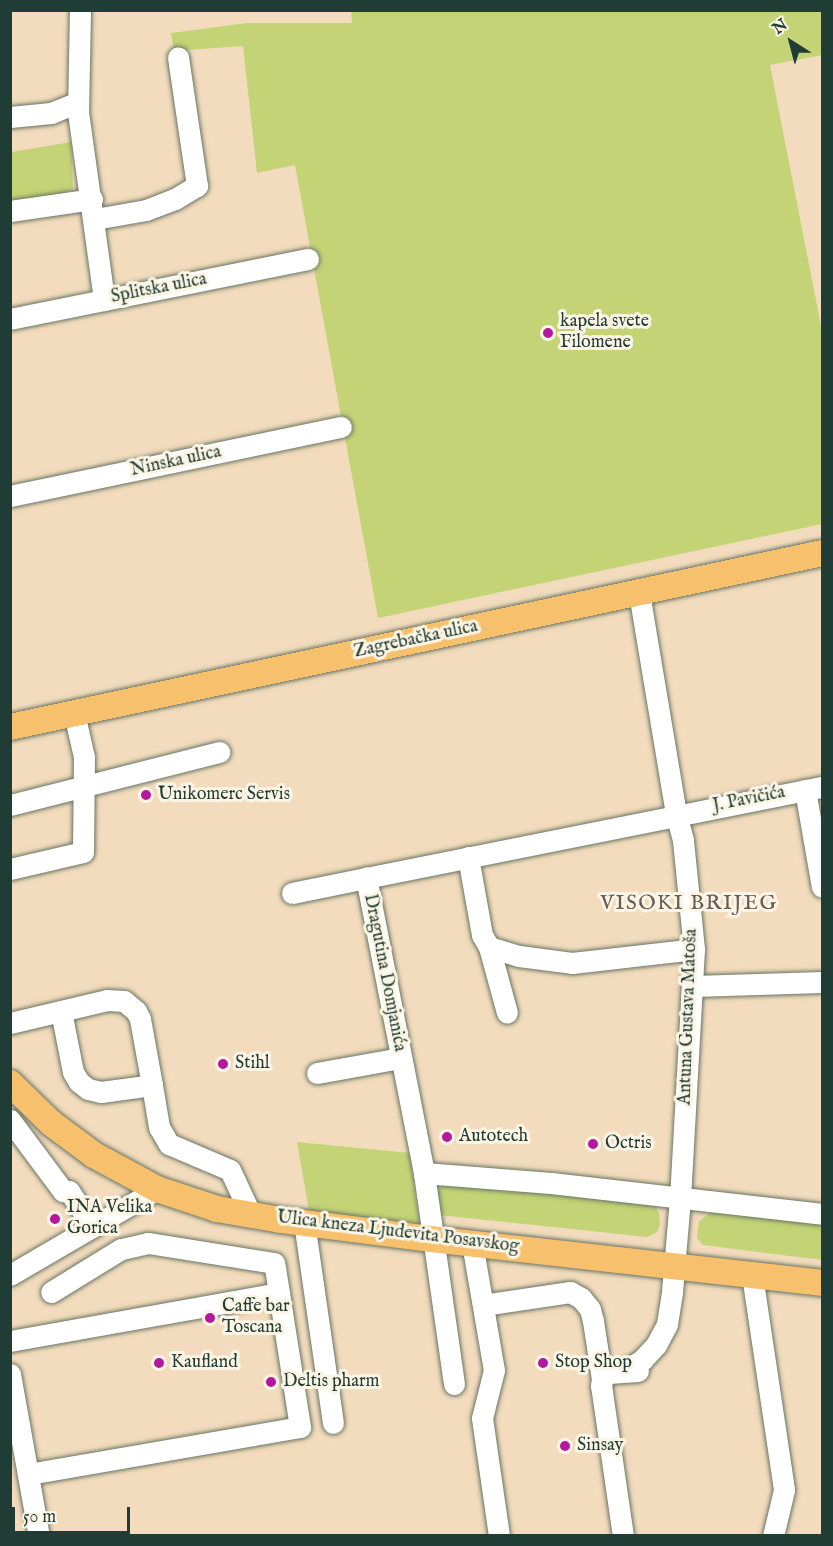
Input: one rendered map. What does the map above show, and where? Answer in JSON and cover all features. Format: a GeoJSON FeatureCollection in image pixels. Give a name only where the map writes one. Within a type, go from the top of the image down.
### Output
{"type":"FeatureCollection","features":[{"type":"Feature","properties":{"kind":"main road","name":"Zagrebačka ulica"},"geometry":{"type":"LineString","coordinates":[[10,727],[822,553]]}},
{"type":"Feature","properties":{"kind":"main road","name":"Ulica kneza Ljudevita Posavskog"},"geometry":{"type":"LineString","coordinates":[[10,1083],[72,1140],[121,1171],[157,1189],[197,1203],[251,1215],[431,1239],[822,1283]]}},
{"type":"Feature","properties":{"kind":"street"},"geometry":{"type":"LineString","coordinates":[[80,10],[78,102],[104,300]]}},
{"type":"Feature","properties":{"kind":"street"},"geometry":{"type":"LineString","coordinates":[[10,211],[146,210],[175,200],[196,186],[178,57]]}},
{"type":"Feature","properties":{"kind":"street"},"geometry":{"type":"LineString","coordinates":[[10,117],[51,113],[78,102]]}},
{"type":"Feature","properties":{"kind":"street","name":"Splitska ulica"},"geometry":{"type":"LineString","coordinates":[[10,319],[308,259]]}},
{"type":"Feature","properties":{"kind":"street","name":"Ninska ulica"},"geometry":{"type":"LineString","coordinates":[[10,496],[341,427]]}},
{"type":"Feature","properties":{"kind":"street","name":"Antuna Gustava Matoša"},"geometry":{"type":"LineString","coordinates":[[602,1379],[608,1373],[649,1369],[664,1359],[670,1346],[667,1324],[680,1199],[693,986],[694,949],[687,870],[639,592]]}},
{"type":"Feature","properties":{"kind":"street"},"geometry":{"type":"LineString","coordinates":[[10,869],[83,852],[84,757],[74,713]]}},
{"type":"Feature","properties":{"kind":"street"},"geometry":{"type":"LineString","coordinates":[[10,805],[219,752]]}},
{"type":"Feature","properties":{"kind":"street"},"geometry":{"type":"LineString","coordinates":[[814,788],[822,887]]}},
{"type":"Feature","properties":{"kind":"street","name":"J. Pavičića"},"geometry":{"type":"LineString","coordinates":[[676,814],[814,788]]}},
{"type":"Feature","properties":{"kind":"street","name":"Dragutina Domjanića"},"geometry":{"type":"LineString","coordinates":[[454,1384],[431,1239],[424,1173],[366,878],[676,814]]}},
{"type":"Feature","properties":{"kind":"street"},"geometry":{"type":"LineString","coordinates":[[468,857],[482,935],[489,947],[507,1013]]}},
{"type":"Feature","properties":{"kind":"street"},"geometry":{"type":"LineString","coordinates":[[292,893],[366,878]]}},
{"type":"Feature","properties":{"kind":"street"},"geometry":{"type":"LineString","coordinates":[[489,947],[519,956],[572,963],[694,949]]}},
{"type":"Feature","properties":{"kind":"street"},"geometry":{"type":"LineString","coordinates":[[693,986],[822,982]]}},
{"type":"Feature","properties":{"kind":"street"},"geometry":{"type":"LineString","coordinates":[[10,1023],[107,1000],[124,1001],[130,1005],[140,1019],[159,1127],[169,1144],[230,1170],[251,1215]]}},
{"type":"Feature","properties":{"kind":"street"},"geometry":{"type":"LineString","coordinates":[[61,1011],[73,1072],[84,1087],[101,1092],[152,1085]]}},
{"type":"Feature","properties":{"kind":"street"},"geometry":{"type":"LineString","coordinates":[[317,1073],[400,1058]]}},
{"type":"Feature","properties":{"kind":"street"},"geometry":{"type":"LineString","coordinates":[[11,1123],[38,1154],[63,1191],[69,1191],[93,1227]]}},
{"type":"Feature","properties":{"kind":"street"},"geometry":{"type":"LineString","coordinates":[[424,1173],[551,1183],[822,1214]]}},
{"type":"Feature","properties":{"kind":"street"},"geometry":{"type":"LineString","coordinates":[[10,1275],[157,1189]]}},
{"type":"Feature","properties":{"kind":"street"},"geometry":{"type":"LineString","coordinates":[[304,1222],[333,1423]]}},
{"type":"Feature","properties":{"kind":"street"},"geometry":{"type":"LineString","coordinates":[[74,1238],[90,1268]]}},
{"type":"Feature","properties":{"kind":"street"},"geometry":{"type":"LineString","coordinates":[[28,1474],[300,1427],[274,1263],[148,1243],[122,1249],[51,1292]]}},
{"type":"Feature","properties":{"kind":"street"},"geometry":{"type":"LineString","coordinates":[[472,1243],[494,1370],[482,1418],[499,1536]]}},
{"type":"Feature","properties":{"kind":"street"},"geometry":{"type":"LineString","coordinates":[[752,1275],[784,1490],[773,1536]]}},
{"type":"Feature","properties":{"kind":"street"},"geometry":{"type":"LineString","coordinates":[[483,1305],[570,1292],[581,1298],[590,1309],[602,1379],[601,1386],[623,1536]]}},
{"type":"Feature","properties":{"kind":"street"},"geometry":{"type":"LineString","coordinates":[[10,1341],[279,1293]]}},
{"type":"Feature","properties":{"kind":"street"},"geometry":{"type":"LineString","coordinates":[[10,1374],[28,1474],[36,1535]]}},
{"type":"Feature","properties":{"kind":"green space"},"geometry":{"type":"Polygon","coordinates":[[[351,10],[822,11],[822,55],[770,65],[822,331],[822,524],[378,618],[295,165],[257,173],[243,46],[174,51],[171,33],[247,23],[352,23],[351,10]]]}},
{"type":"Feature","properties":{"kind":"green space"},"geometry":{"type":"Polygon","coordinates":[[[71,142],[73,189],[60,195],[11,201],[11,152],[71,142]]]}},
{"type":"Feature","properties":{"kind":"green space"},"geometry":{"type":"Polygon","coordinates":[[[297,1142],[410,1153],[419,1223],[309,1211],[297,1142]]]}},
{"type":"Feature","properties":{"kind":"green space"},"geometry":{"type":"Polygon","coordinates":[[[446,1183],[642,1201],[654,1205],[659,1213],[660,1225],[657,1232],[647,1237],[439,1215],[436,1192],[446,1183]]]}},
{"type":"Feature","properties":{"kind":"green space"},"geometry":{"type":"Polygon","coordinates":[[[714,1210],[822,1221],[822,1260],[703,1245],[697,1238],[699,1221],[714,1210]]]}},
{"type":"Feature","properties":{"kind":"place","name":"kapela svete Filomene"},"geometry":{"type":"Point","coordinates":[548,333]}},
{"type":"Feature","properties":{"kind":"place","name":"Unikomerc Servis"},"geometry":{"type":"Point","coordinates":[146,795]}},
{"type":"Feature","properties":{"kind":"place","name":"Stihl"},"geometry":{"type":"Point","coordinates":[223,1064]}},
{"type":"Feature","properties":{"kind":"place","name":"Autotech"},"geometry":{"type":"Point","coordinates":[447,1137]}},
{"type":"Feature","properties":{"kind":"place","name":"Octris"},"geometry":{"type":"Point","coordinates":[593,1144]}},
{"type":"Feature","properties":{"kind":"place","name":"INA Velika Gorica"},"geometry":{"type":"Point","coordinates":[55,1219]}},
{"type":"Feature","properties":{"kind":"place","name":"Caffe bar Toscana"},"geometry":{"type":"Point","coordinates":[210,1318]}},
{"type":"Feature","properties":{"kind":"place","name":"Kaufland"},"geometry":{"type":"Point","coordinates":[159,1363]}},
{"type":"Feature","properties":{"kind":"place","name":"Stop Shop"},"geometry":{"type":"Point","coordinates":[543,1363]}},
{"type":"Feature","properties":{"kind":"place","name":"Deltis pharm"},"geometry":{"type":"Point","coordinates":[271,1382]}},
{"type":"Feature","properties":{"kind":"place","name":"Sinsay"},"geometry":{"type":"Point","coordinates":[565,1446]}},
{"type":"Feature","properties":{"kind":"district","name":"VISOKI BRIJEG"},"geometry":{"type":"Point","coordinates":[689,904]}}]}
